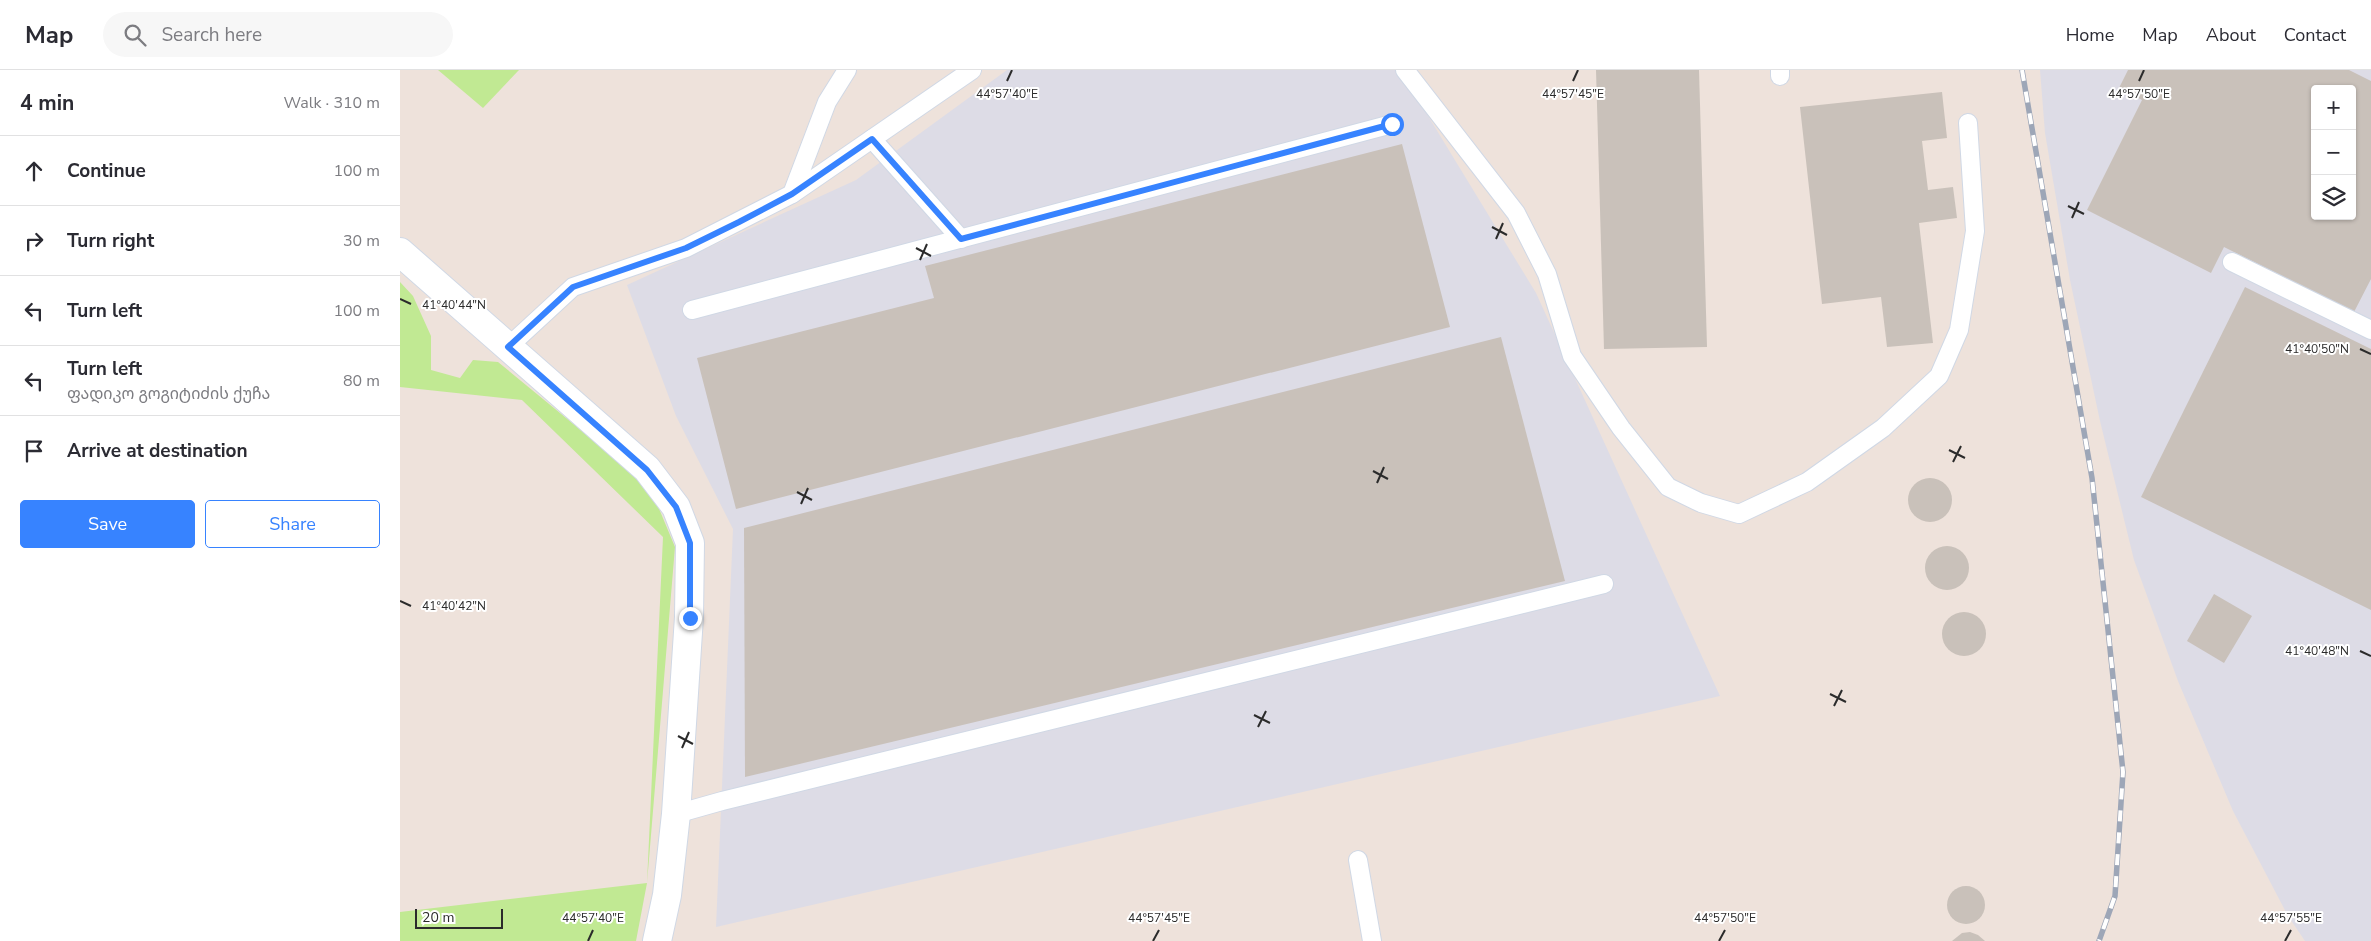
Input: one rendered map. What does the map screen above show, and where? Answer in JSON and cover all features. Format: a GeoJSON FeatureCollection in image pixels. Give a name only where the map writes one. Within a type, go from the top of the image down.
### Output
{"type":"FeatureCollection","features":[{"type":"Feature","properties":{"kind":"street"},"geometry":{"type":"LineString","coordinates":[[400,252],[647,470],[676,507],[690,543],[690,618],[676,814],[667,895],[657,941]]}},
{"type":"Feature","properties":{"kind":"lane"},"geometry":{"type":"LineString","coordinates":[[792,194],[827,102],[847,70]]}},
{"type":"Feature","properties":{"kind":"lane"},"geometry":{"type":"LineString","coordinates":[[508,347],[573,287],[686,248],[792,194],[972,70]]}},
{"type":"Feature","properties":{"kind":"lane"},"geometry":{"type":"LineString","coordinates":[[1405,70],[1516,213],[1547,274],[1572,356],[1620,428],[1668,487],[1701,503],[1740,514],[1807,482],[1883,428],[1938,376],[1959,330],[1974,231],[1968,123]]}},
{"type":"Feature","properties":{"kind":"lane"},"geometry":{"type":"LineString","coordinates":[[692,310],[1392,124]]}},
{"type":"Feature","properties":{"kind":"lane"},"geometry":{"type":"LineString","coordinates":[[872,139],[961,239]]}},
{"type":"Feature","properties":{"kind":"lane"},"geometry":{"type":"LineString","coordinates":[[2232,262],[2371,330]]}},
{"type":"Feature","properties":{"kind":"lane"},"geometry":{"type":"LineString","coordinates":[[676,814],[722,801],[1604,584]]}},
{"type":"Feature","properties":{"kind":"lane"},"geometry":{"type":"LineString","coordinates":[[1358,860],[1372,941]]}},
{"type":"Feature","properties":{"kind":"shaded area"},"geometry":{"type":"Polygon","coordinates":[[[1007,70],[1400,70],[1536,293],[1720,696],[716,927],[733,529],[676,416],[627,285],[856,180],[1007,70]]]}},
{"type":"Feature","properties":{"kind":"shaded area"},"geometry":{"type":"Polygon","coordinates":[[[2040,70],[2371,70],[2371,941],[2305,941],[2288,916],[2233,811],[2178,681],[2134,560],[2100,421],[2070,280],[2045,133],[2040,70]]]}},
{"type":"Feature","properties":{"kind":"green space"},"geometry":{"type":"Polygon","coordinates":[[[438,70],[519,70],[483,108],[438,70]]]}},
{"type":"Feature","properties":{"kind":"green space"},"geometry":{"type":"Polygon","coordinates":[[[400,282],[413,296],[431,336],[431,370],[460,378],[473,360],[498,362],[650,487],[675,547],[647,883],[663,537],[522,400],[400,387],[400,282]]]}},
{"type":"Feature","properties":{"kind":"green space"},"geometry":{"type":"Polygon","coordinates":[[[647,883],[636,941],[400,941],[400,912],[647,883]]]}},
{"type":"Feature","properties":{"kind":"building"},"geometry":{"type":"Polygon","coordinates":[[[1596,70],[1699,70],[1707,347],[1604,349],[1596,70]]]}},
{"type":"Feature","properties":{"kind":"building"},"geometry":{"type":"Polygon","coordinates":[[[2128,70],[2349,70],[2371,81],[2371,279],[2354,312],[2224,247],[2211,273],[2087,210],[2142,100],[2119,88],[2128,70]]]}},
{"type":"Feature","properties":{"kind":"building"},"geometry":{"type":"Polygon","coordinates":[[[1942,92],[1947,138],[1922,141],[1928,190],[1953,187],[1957,218],[1919,223],[1933,343],[1887,347],[1881,297],[1822,304],[1800,107],[1942,92]]]}},
{"type":"Feature","properties":{"kind":"building"},"geometry":{"type":"Polygon","coordinates":[[[1402,144],[1450,327],[736,509],[697,358],[934,298],[925,266],[1402,144]]]}},
{"type":"Feature","properties":{"kind":"building"},"geometry":{"type":"Polygon","coordinates":[[[2245,287],[2371,349],[2371,610],[2141,497],[2245,287]]]}},
{"type":"Feature","properties":{"kind":"building"},"geometry":{"type":"Polygon","coordinates":[[[1501,337],[1565,581],[745,777],[744,528],[1501,337]]]}},
{"type":"Feature","properties":{"kind":"building"},"geometry":{"type":"Polygon","coordinates":[[[1926,478],[1934,478],[1946,484],[1952,500],[1946,516],[1934,522],[1926,522],[1914,516],[1908,504],[1908,496],[1914,484],[1926,478]]]}},
{"type":"Feature","properties":{"kind":"building"},"geometry":{"type":"Polygon","coordinates":[[[1943,546],[1951,546],[1963,552],[1969,568],[1963,584],[1951,590],[1943,590],[1931,584],[1925,572],[1925,564],[1931,552],[1943,546]]]}},
{"type":"Feature","properties":{"kind":"building"},"geometry":{"type":"Polygon","coordinates":[[[2214,594],[2252,616],[2224,663],[2187,641],[2214,594]]]}},
{"type":"Feature","properties":{"kind":"building"},"geometry":{"type":"Polygon","coordinates":[[[1960,612],[1968,612],[1980,618],[1986,634],[1980,650],[1968,656],[1960,656],[1948,650],[1942,638],[1942,630],[1948,618],[1960,612]]]}},
{"type":"Feature","properties":{"kind":"building"},"geometry":{"type":"Polygon","coordinates":[[[1966,886],[1979,892],[1985,905],[1979,918],[1966,924],[1953,918],[1947,905],[1953,892],[1966,886]]]}},
{"type":"Feature","properties":{"kind":"building"},"geometry":{"type":"Polygon","coordinates":[[[1970,932],[1978,935],[1985,941],[1952,941],[1962,933],[1970,932]]]}},
{"type":"Feature","properties":{"kind":"railway"},"geometry":{"type":"LineString","coordinates":[[2022,70],[2092,478],[2123,772],[2115,896],[2099,941]]}},
{"type":"Feature","properties":{"kind":"route"},"geometry":{"type":"LineString","coordinates":[[690,618],[690,543],[676,507],[647,470],[508,347],[573,287],[686,248],[739,222],[792,194],[872,139],[961,239],[1392,124]]}}]}
